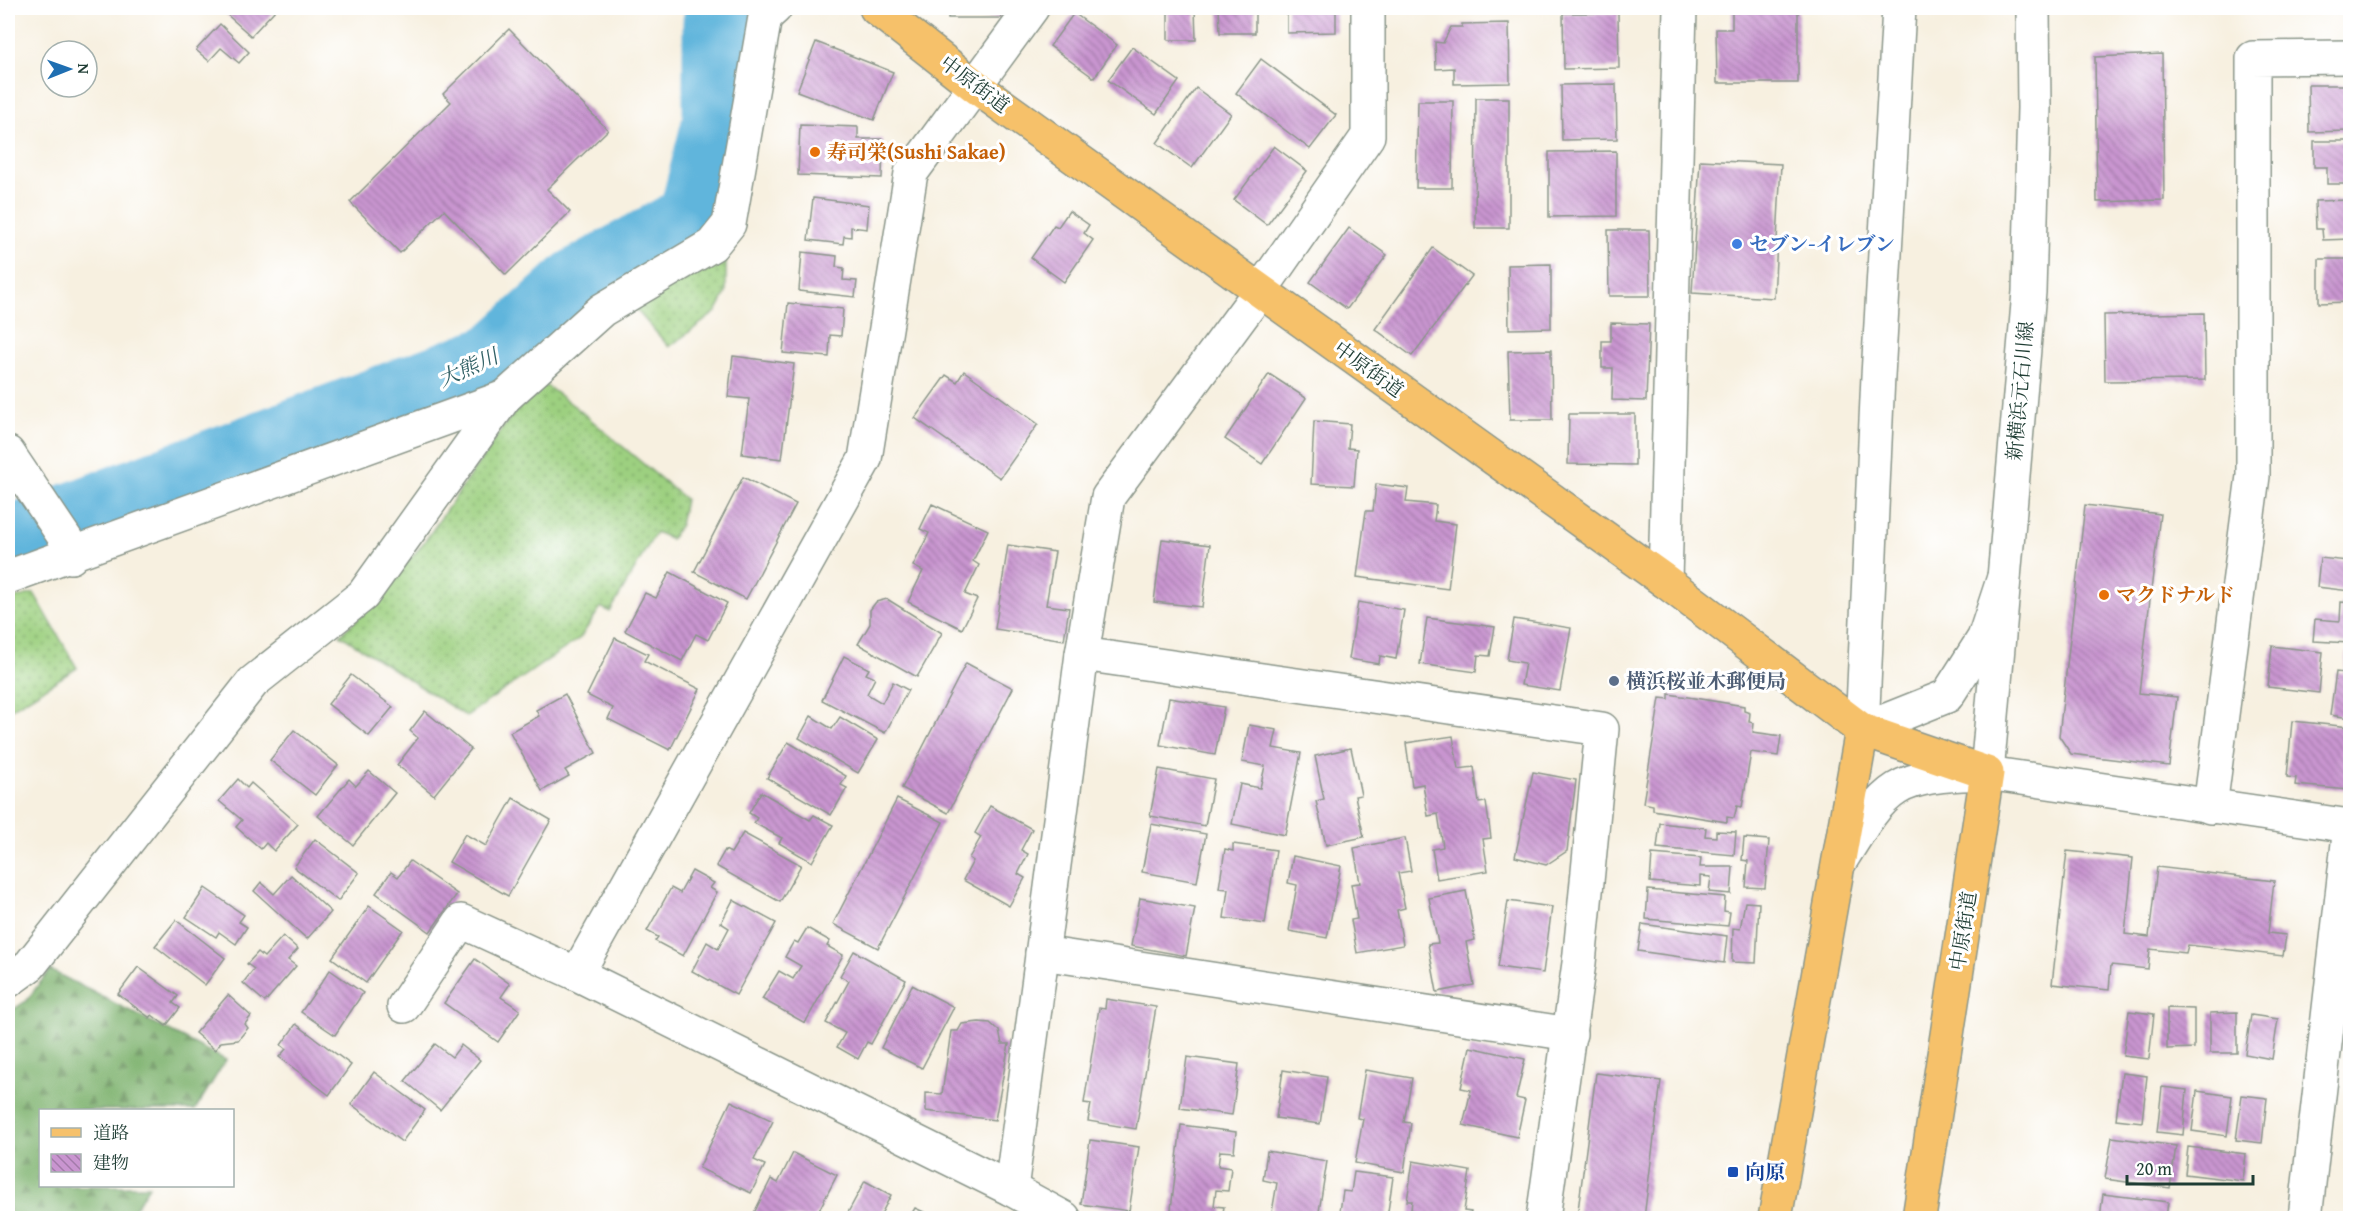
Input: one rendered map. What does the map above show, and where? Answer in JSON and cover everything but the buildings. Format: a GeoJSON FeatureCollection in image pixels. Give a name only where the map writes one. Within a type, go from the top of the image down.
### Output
{"type":"FeatureCollection","features":[{"type":"Feature","properties":{"kind":"main road","name":"中原街道"},"geometry":{"type":"LineString","coordinates":[[876,8],[975,86],[1665,581],[1862,730],[1987,773],[1919,1218]]}},
{"type":"Feature","properties":{"kind":"main road"},"geometry":{"type":"LineString","coordinates":[[1775,1218],[1862,730]]}},
{"type":"Feature","properties":{"kind":"street"},"geometry":{"type":"LineString","coordinates":[[8,981],[30,965],[253,682],[363,595],[505,397],[602,310],[712,245],[729,224],[765,17],[775,8]]}},
{"type":"Feature","properties":{"kind":"street"},"geometry":{"type":"LineString","coordinates":[[577,974],[865,459],[911,173],[1032,8]]}},
{"type":"Feature","properties":{"kind":"street"},"geometry":{"type":"LineString","coordinates":[[1011,1189],[1082,654],[1108,497],[1260,291],[1368,136],[1368,8]]}},
{"type":"Feature","properties":{"kind":"street"},"geometry":{"type":"LineString","coordinates":[[1665,581],[1680,8]]}},
{"type":"Feature","properties":{"kind":"street"},"geometry":{"type":"LineString","coordinates":[[1899,8],[1878,376],[1862,730],[1947,696],[1984,638],[2004,577]]}},
{"type":"Feature","properties":{"kind":"street","name":"新横浜元石川線"},"geometry":{"type":"LineString","coordinates":[[1987,773],[2029,292],[2033,8]]}},
{"type":"Feature","properties":{"kind":"street"},"geometry":{"type":"LineString","coordinates":[[2210,807],[2253,476],[2253,58],[2350,57]]}},
{"type":"Feature","properties":{"kind":"street"},"geometry":{"type":"LineString","coordinates":[[8,577],[69,549],[505,397]]}},
{"type":"Feature","properties":{"kind":"street"},"geometry":{"type":"LineString","coordinates":[[8,453],[69,549]]}},
{"type":"Feature","properties":{"kind":"street"},"geometry":{"type":"LineString","coordinates":[[1082,654],[1602,729],[1570,1034],[1543,1218]]}},
{"type":"Feature","properties":{"kind":"street"},"geometry":{"type":"LineString","coordinates":[[1839,863],[1872,809],[1898,785],[1936,774],[1987,773],[2350,826],[2305,1218]]}},
{"type":"Feature","properties":{"kind":"street"},"geometry":{"type":"LineString","coordinates":[[404,1006],[461,921],[577,974],[1011,1189],[1064,1218]]}},
{"type":"Feature","properties":{"kind":"street"},"geometry":{"type":"LineString","coordinates":[[1042,953],[1570,1034]]}},
{"type":"Feature","properties":{"kind":"green space"},"geometry":{"type":"Polygon","coordinates":[[[726,258],[726,293],[716,312],[669,347],[633,306],[726,258]]]}},
{"type":"Feature","properties":{"kind":"green space"},"geometry":{"type":"Polygon","coordinates":[[[544,384],[577,408],[685,499],[680,525],[671,539],[656,532],[610,612],[601,607],[580,638],[466,716],[340,635],[376,601],[425,541],[517,407],[544,384]]]}},
{"type":"Feature","properties":{"kind":"green space"},"geometry":{"type":"Polygon","coordinates":[[[34,593],[77,668],[8,711],[8,600],[34,593]]]}},
{"type":"Feature","properties":{"kind":"green space"},"geometry":{"type":"Polygon","coordinates":[[[50,970],[226,1060],[196,1109],[39,1109],[39,1187],[148,1187],[129,1218],[8,1218],[8,1013],[26,1001],[50,970]]]}},
{"type":"Feature","properties":{"kind":"waterway","name":"大熊川"},"geometry":{"type":"LineString","coordinates":[[8,544],[497,360],[579,285],[695,220],[720,121],[720,23],[732,8]]}},
{"type":"Feature","properties":{"kind":"place","name":"寿司栄(Sushi Sakae)"},"geometry":{"type":"Point","coordinates":[815,152]}},
{"type":"Feature","properties":{"kind":"place","name":"セブン-イレブン"},"geometry":{"type":"Point","coordinates":[1737,244]}},
{"type":"Feature","properties":{"kind":"place","name":"マクドナルド"},"geometry":{"type":"Point","coordinates":[2104,595]}},
{"type":"Feature","properties":{"kind":"place","name":"横浜桜並木郵便局"},"geometry":{"type":"Point","coordinates":[1614,681]}},
{"type":"Feature","properties":{"kind":"place","name":"向原"},"geometry":{"type":"Point","coordinates":[1733,1172]}}]}
